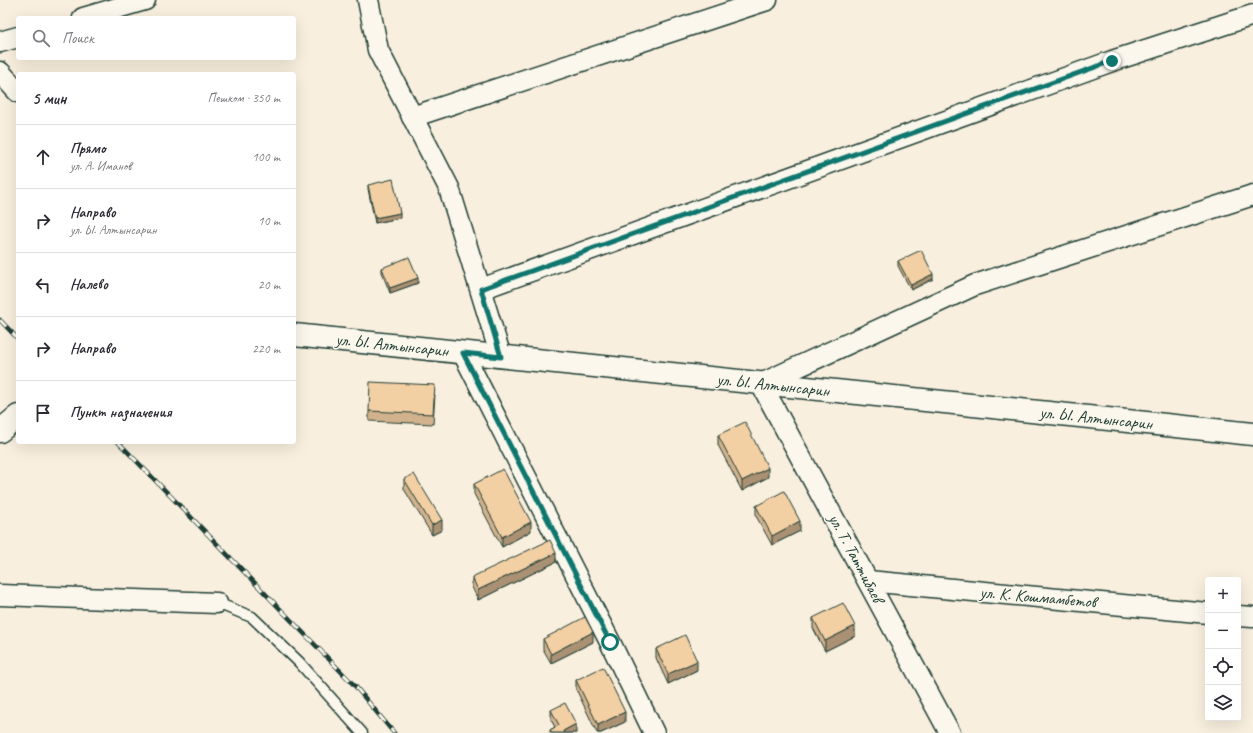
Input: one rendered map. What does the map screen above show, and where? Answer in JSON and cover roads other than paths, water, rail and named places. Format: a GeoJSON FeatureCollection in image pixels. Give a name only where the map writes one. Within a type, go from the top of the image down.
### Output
{"type":"FeatureCollection","features":[{"type":"Feature","properties":{"kind":"street"},"geometry":{"type":"LineString","coordinates":[[90,16],[145,0]]}},
{"type":"Feature","properties":{"kind":"street"},"geometry":{"type":"LineString","coordinates":[[368,0],[378,50],[449,188],[501,357]]}},
{"type":"Feature","properties":{"kind":"street"},"geometry":{"type":"LineString","coordinates":[[412,117],[767,0]]}},
{"type":"Feature","properties":{"kind":"street"},"geometry":{"type":"LineString","coordinates":[[481,289],[1112,61],[1253,15]]}},
{"type":"Feature","properties":{"kind":"street"},"geometry":{"type":"LineString","coordinates":[[0,42],[16,38]]}},
{"type":"Feature","properties":{"kind":"street"},"geometry":{"type":"LineString","coordinates":[[0,72],[16,90]]}},
{"type":"Feature","properties":{"kind":"street"},"geometry":{"type":"LineString","coordinates":[[761,384],[975,285],[1253,195]]}},
{"type":"Feature","properties":{"kind":"street","name":"ул. Ы. Алтынсарин"},"geometry":{"type":"LineString","coordinates":[[296,335],[1253,434]]}},
{"type":"Feature","properties":{"kind":"street"},"geometry":{"type":"LineString","coordinates":[[463,353],[607,635],[654,733]]}},
{"type":"Feature","properties":{"kind":"street","name":"ул. Т. Таттибаев"},"geometry":{"type":"LineString","coordinates":[[761,384],[950,733]]}},
{"type":"Feature","properties":{"kind":"street"},"geometry":{"type":"LineString","coordinates":[[0,431],[16,418]]}},
{"type":"Feature","properties":{"kind":"street","name":"ул. К. Кошмамбетов"},"geometry":{"type":"LineString","coordinates":[[868,582],[1205,613]]}},
{"type":"Feature","properties":{"kind":"street"},"geometry":{"type":"LineString","coordinates":[[0,595],[217,603]]}},
{"type":"Feature","properties":{"kind":"street"},"geometry":{"type":"LineString","coordinates":[[1241,616],[1253,617]]}},
{"type":"Feature","properties":{"kind":"lane"},"geometry":{"type":"LineString","coordinates":[[217,603],[252,617],[299,662],[362,733]]}},
{"type":"Feature","properties":{"kind":"railway"},"geometry":{"type":"LineString","coordinates":[[0,320],[16,337]]}},
{"type":"Feature","properties":{"kind":"railway"},"geometry":{"type":"LineString","coordinates":[[120,444],[355,686],[394,733]]}}]}
